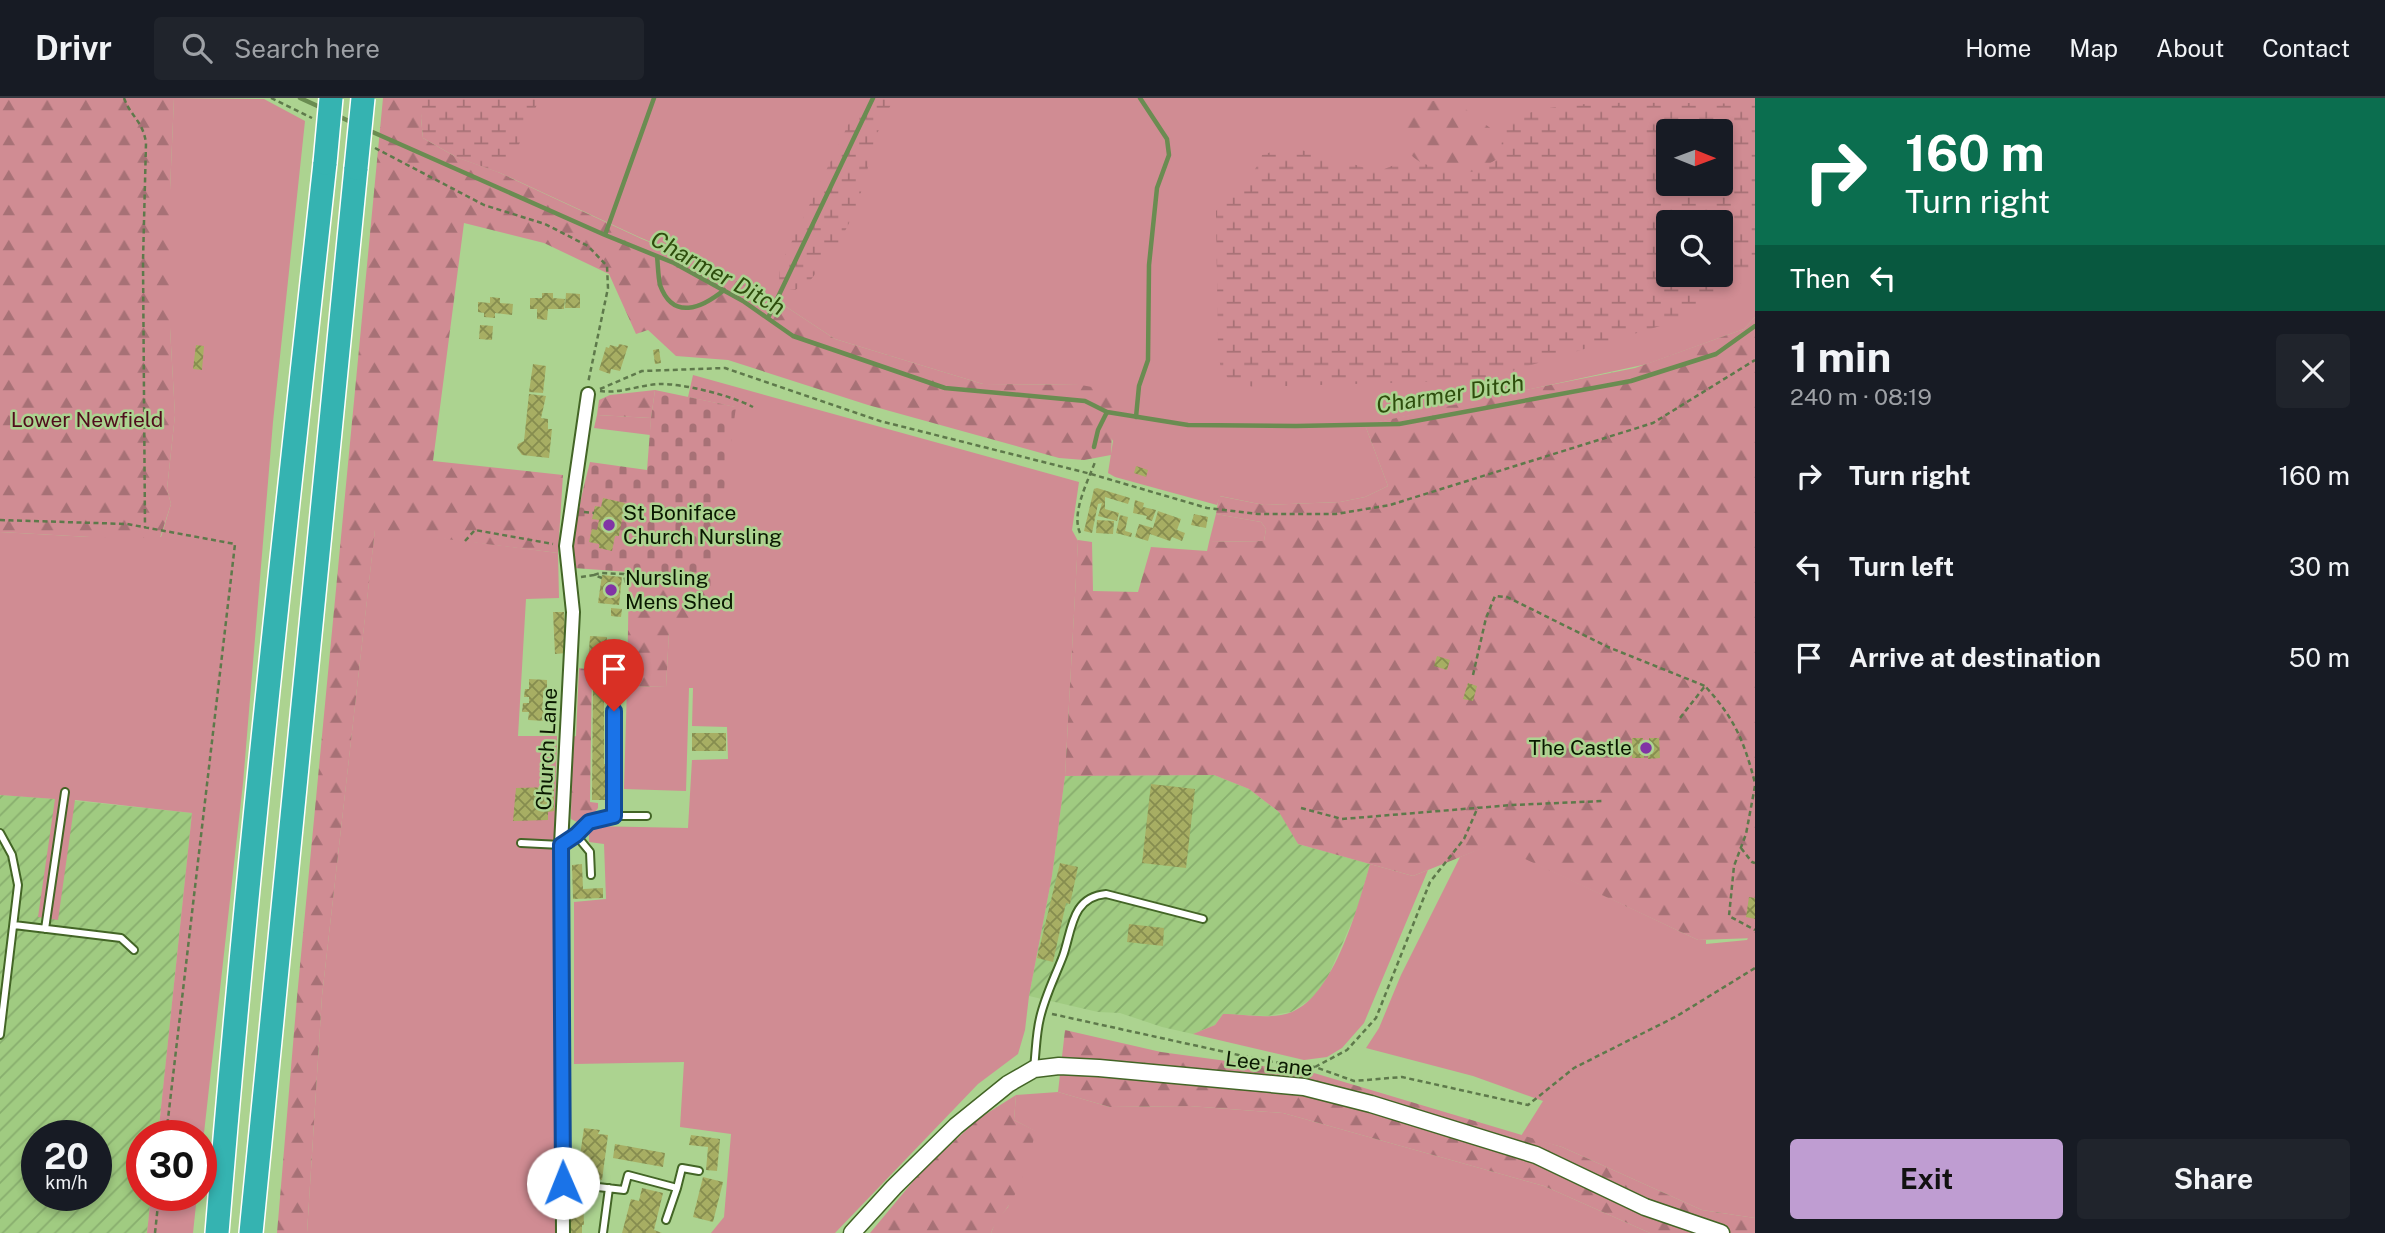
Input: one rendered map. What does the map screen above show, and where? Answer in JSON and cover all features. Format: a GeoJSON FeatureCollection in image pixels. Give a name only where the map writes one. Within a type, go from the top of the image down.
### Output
{"type":"FeatureCollection","features":[{"type":"Feature","properties":{"kind":"highway"},"geometry":{"type":"LineString","coordinates":[[216,1233],[234,1020],[331,98]]}},
{"type":"Feature","properties":{"kind":"highway"},"geometry":{"type":"LineString","coordinates":[[251,1233],[363,98]]}},
{"type":"Feature","properties":{"kind":"street","name":"Church Lane"},"geometry":{"type":"LineString","coordinates":[[563,1233],[561,845],[573,612],[566,546],[588,394]]}},
{"type":"Feature","properties":{"kind":"street","name":"Lee Lane"},"geometry":{"type":"LineString","coordinates":[[852,1233],[956,1126],[1009,1084],[1034,1069],[1059,1066],[1304,1087],[1371,1104],[1536,1155],[1645,1207],[1721,1233]]}},
{"type":"Feature","properties":{"kind":"lane"},"geometry":{"type":"LineString","coordinates":[[614,711],[614,816]]}},
{"type":"Feature","properties":{"kind":"lane"},"geometry":{"type":"LineString","coordinates":[[45,929],[65,792]]}},
{"type":"Feature","properties":{"kind":"lane"},"geometry":{"type":"LineString","coordinates":[[522,844],[561,845],[589,822],[614,816],[647,816]]}},
{"type":"Feature","properties":{"kind":"lane"},"geometry":{"type":"LineString","coordinates":[[0,833],[7,842],[18,885],[0,1035]]}},
{"type":"Feature","properties":{"kind":"lane"},"geometry":{"type":"LineString","coordinates":[[576,835],[590,852],[591,875]]}},
{"type":"Feature","properties":{"kind":"lane"},"geometry":{"type":"LineString","coordinates":[[1034,1069],[1042,1012],[1063,955],[1069,928],[1078,909],[1093,895],[1105,894],[1203,919]]}},
{"type":"Feature","properties":{"kind":"lane"},"geometry":{"type":"LineString","coordinates":[[14,925],[121,937],[134,950]]}},
{"type":"Feature","properties":{"kind":"lane"},"geometry":{"type":"LineString","coordinates":[[666,1220],[682,1168],[699,1171]]}},
{"type":"Feature","properties":{"kind":"lane"},"geometry":{"type":"LineString","coordinates":[[563,1183],[624,1190],[628,1175],[677,1188]]}},
{"type":"Feature","properties":{"kind":"lane"},"geometry":{"type":"LineString","coordinates":[[603,1233],[609,1188]]}},
{"type":"Feature","properties":{"kind":"path"},"geometry":{"type":"LineString","coordinates":[[124,98],[129,110],[144,130],[146,143],[143,261],[145,527]]}},
{"type":"Feature","properties":{"kind":"path"},"geometry":{"type":"LineString","coordinates":[[271,98],[305,115]]}},
{"type":"Feature","properties":{"kind":"path"},"geometry":{"type":"LineString","coordinates":[[392,157],[484,205],[556,229],[588,246],[607,266],[608,288],[588,375],[588,394]]}},
{"type":"Feature","properties":{"kind":"path"},"geometry":{"type":"LineString","coordinates":[[753,407],[737,398],[660,384],[610,393],[597,391],[642,371],[725,368],[880,421],[1091,474],[1207,508],[1258,514],[1336,514],[1390,505],[1653,423],[1755,360]]}},
{"type":"Feature","properties":{"kind":"path"},"geometry":{"type":"LineString","coordinates":[[1080,533],[1077,527],[1079,508],[1095,462]]}},
{"type":"Feature","properties":{"kind":"path"},"geometry":{"type":"LineString","coordinates":[[0,520],[127,524],[235,544],[168,1120]]}},
{"type":"Feature","properties":{"kind":"path"},"geometry":{"type":"LineString","coordinates":[[465,541],[475,530],[566,546]]}},
{"type":"Feature","properties":{"kind":"path"},"geometry":{"type":"LineString","coordinates":[[568,576],[624,574],[626,585]]}},
{"type":"Feature","properties":{"kind":"path"},"geometry":{"type":"LineString","coordinates":[[594,575],[602,578]]}},
{"type":"Feature","properties":{"kind":"path"},"geometry":{"type":"LineString","coordinates":[[1473,674],[1486,618],[1495,596],[1507,597],[1608,647],[1705,686],[1728,713],[1744,743],[1755,785],[1746,834],[1734,866],[1729,916],[1755,930]]}},
{"type":"Feature","properties":{"kind":"path"},"geometry":{"type":"LineString","coordinates":[[1680,718],[1705,686]]}},
{"type":"Feature","properties":{"kind":"path"},"geometry":{"type":"LineString","coordinates":[[1301,808],[1342,819],[1478,807],[1602,801]]}},
{"type":"Feature","properties":{"kind":"path"},"geometry":{"type":"LineString","coordinates":[[1315,1067],[1348,1050],[1376,1018],[1430,882],[1464,839],[1478,807]]}},
{"type":"Feature","properties":{"kind":"path"},"geometry":{"type":"LineString","coordinates":[[1741,847],[1755,863]]}},
{"type":"Feature","properties":{"kind":"path"},"geometry":{"type":"LineString","coordinates":[[1042,1012],[1266,1061],[1315,1067],[1354,1081],[1402,1077],[1528,1105],[1574,1068],[1677,1016],[1755,968]]}},
{"type":"Feature","properties":{"kind":"path"},"geometry":{"type":"LineString","coordinates":[[155,1233],[157,1211]]}},
{"type":"Feature","properties":{"kind":"shaded area"},"geometry":{"type":"Polygon","coordinates":[[[1214,775],[1249,789],[1288,819],[1298,844],[1370,864],[1357,910],[1327,979],[1316,996],[1291,1012],[1267,1016],[1223,1014],[1215,1025],[1193,1034],[1120,1013],[1098,1012],[1029,996],[1052,876],[1065,776],[1214,775]]]}},
{"type":"Feature","properties":{"kind":"shaded area"},"geometry":{"type":"Polygon","coordinates":[[[0,795],[192,813],[160,1120],[126,1120],[126,1211],[149,1211],[147,1233],[0,1233],[0,795]]]}},
{"type":"Feature","properties":{"kind":"green space","name":"Lower Newfield"},"geometry":{"type":"Polygon","coordinates":[[[0,98],[174,98],[170,190],[170,328],[175,415],[167,489],[171,504],[160,538],[0,532],[0,98]]]}},
{"type":"Feature","properties":{"kind":"green space"},"geometry":{"type":"Polygon","coordinates":[[[174,98],[264,99],[305,121],[273,422],[243,783],[205,1120],[160,1120],[192,813],[75,800],[58,920],[38,917],[55,799],[0,795],[0,532],[90,537],[161,537],[171,504],[167,489],[175,415],[170,328],[170,190],[174,98]]]}},
{"type":"Feature","properties":{"kind":"green space"},"geometry":{"type":"Polygon","coordinates":[[[383,98],[426,98],[421,118],[423,138],[456,157],[498,172],[642,239],[706,265],[785,306],[835,339],[983,384],[1081,385],[1114,391],[1111,455],[1084,460],[1059,458],[868,405],[728,360],[676,356],[648,330],[636,334],[609,274],[544,243],[464,223],[433,461],[563,475],[558,553],[375,530],[322,996],[307,1233],[277,1233],[297,997],[383,98]]]}},
{"type":"Feature","properties":{"kind":"green space"},"geometry":{"type":"Polygon","coordinates":[[[423,98],[1755,98],[1755,317],[1744,329],[1647,364],[1365,425],[1388,486],[1365,497],[1340,502],[1264,505],[1220,496],[1217,505],[1108,473],[1113,441],[1081,385],[983,384],[835,339],[785,306],[706,265],[498,172],[456,157],[423,98]]]}},
{"type":"Feature","properties":{"kind":"green space"},"geometry":{"type":"Polygon","coordinates":[[[423,98],[540,98],[516,151],[498,172],[456,157],[423,138],[423,98]]]}},
{"type":"Feature","properties":{"kind":"green space"},"geometry":{"type":"Polygon","coordinates":[[[861,98],[894,98],[875,138],[854,213],[839,243],[809,282],[795,290],[789,289],[779,282],[780,266],[861,98]]]}},
{"type":"Feature","properties":{"kind":"green space"},"geometry":{"type":"Polygon","coordinates":[[[1442,100],[1464,108],[1502,137],[1501,156],[1477,171],[1465,174],[1436,170],[1411,155],[1404,145],[1402,132],[1407,118],[1422,102],[1442,100]]]}},
{"type":"Feature","properties":{"kind":"green space"},"geometry":{"type":"Polygon","coordinates":[[[1581,104],[1755,104],[1755,275],[1670,323],[1482,380],[1255,387],[1232,383],[1221,370],[1218,350],[1216,211],[1225,199],[1245,190],[1262,155],[1287,147],[1332,157],[1377,172],[1399,163],[1415,161],[1456,174],[1476,171],[1501,157],[1502,137],[1494,131],[1518,117],[1536,111],[1581,104]]]}},
{"type":"Feature","properties":{"kind":"green space"},"geometry":{"type":"Polygon","coordinates":[[[1755,317],[1755,938],[1698,940],[1493,844],[1413,876],[1298,844],[1279,812],[1249,789],[1214,775],[1065,776],[1078,540],[1092,542],[1093,591],[1138,592],[1151,547],[1207,551],[1209,542],[1264,541],[1266,529],[1261,522],[1216,514],[1219,496],[1264,505],[1340,502],[1365,497],[1388,486],[1365,425],[1635,368],[1744,329],[1755,317]]]}},
{"type":"Feature","properties":{"kind":"green space"},"geometry":{"type":"Polygon","coordinates":[[[693,375],[1079,482],[1072,530],[1078,541],[1065,776],[1052,876],[1025,1030],[1018,1054],[978,1084],[835,1233],[711,1233],[724,1217],[731,1134],[680,1127],[684,1062],[574,1064],[574,902],[606,899],[604,844],[589,842],[589,826],[688,828],[692,760],[728,759],[727,727],[692,726],[693,688],[689,688],[686,791],[624,789],[627,686],[666,687],[669,631],[735,407],[688,397],[693,375]]]}},
{"type":"Feature","properties":{"kind":"green space"},"geometry":{"type":"Polygon","coordinates":[[[655,390],[651,418],[597,415],[599,400],[610,395],[655,390]]]}},
{"type":"Feature","properties":{"kind":"green space"},"geometry":{"type":"Polygon","coordinates":[[[655,390],[736,407],[710,590],[629,572],[574,568],[580,501],[590,462],[647,470],[655,390]]]}},
{"type":"Feature","properties":{"kind":"green space"},"geometry":{"type":"Polygon","coordinates":[[[597,415],[651,418],[650,435],[594,428],[597,415]]]}},
{"type":"Feature","properties":{"kind":"green space"},"geometry":{"type":"Polygon","coordinates":[[[1216,514],[1261,522],[1266,529],[1264,541],[1209,542],[1216,514]]]}},
{"type":"Feature","properties":{"kind":"green space"},"geometry":{"type":"Polygon","coordinates":[[[375,529],[558,553],[559,598],[526,599],[518,736],[557,736],[553,901],[555,1233],[307,1233],[322,996],[375,529]]]}},
{"type":"Feature","properties":{"kind":"green space"},"geometry":{"type":"Polygon","coordinates":[[[629,572],[710,590],[705,619],[669,632],[666,687],[627,686],[629,572]]]}},
{"type":"Feature","properties":{"kind":"green space"},"geometry":{"type":"Polygon","coordinates":[[[579,668],[592,670],[590,802],[598,803],[598,808],[592,816],[579,823],[571,819],[572,737],[576,736],[579,668]]]}},
{"type":"Feature","properties":{"kind":"green space"},"geometry":{"type":"Polygon","coordinates":[[[1493,843],[1698,940],[1706,940],[1706,944],[1755,938],[1755,1218],[1702,1210],[1562,1147],[1521,1136],[1543,1101],[1473,1076],[1366,1048],[1379,1028],[1401,975],[1460,857],[1493,843]]]}},
{"type":"Feature","properties":{"kind":"green space"},"geometry":{"type":"Polygon","coordinates":[[[1370,864],[1413,876],[1428,870],[1364,1023],[1342,1048],[1327,1057],[1304,1060],[1193,1034],[1215,1025],[1223,1014],[1276,1016],[1292,1012],[1307,1002],[1321,987],[1343,947],[1370,864]]]}},
{"type":"Feature","properties":{"kind":"green space"},"geometry":{"type":"Polygon","coordinates":[[[1065,1030],[1161,1052],[1314,1073],[1562,1147],[1702,1210],[1755,1218],[1755,1233],[1650,1233],[1544,1186],[1283,1113],[1189,1106],[1110,1107],[1058,1092],[1065,1030]]]}},
{"type":"Feature","properties":{"kind":"green space"},"geometry":{"type":"Polygon","coordinates":[[[1058,1092],[1110,1107],[1189,1106],[1283,1113],[1544,1186],[1650,1233],[991,1233],[996,1221],[1008,1207],[1035,1131],[1014,1120],[1016,1095],[1058,1092]]]}},
{"type":"Feature","properties":{"kind":"green space"},"geometry":{"type":"Polygon","coordinates":[[[1016,1095],[1014,1120],[1036,1131],[1018,1188],[991,1233],[870,1233],[920,1173],[978,1119],[1016,1095]]]}},
{"type":"Feature","properties":{"kind":"green space"},"geometry":{"type":"Polygon","coordinates":[[[149,1211],[195,1211],[193,1233],[147,1233],[149,1211]]]}},
{"type":"Feature","properties":{"kind":"building"},"geometry":{"type":"Polygon","coordinates":[[[542,293],[553,293],[553,298],[565,299],[564,309],[548,309],[547,320],[537,319],[537,309],[530,309],[530,298],[542,298],[542,293]]]}},
{"type":"Feature","properties":{"kind":"building"},"geometry":{"type":"Polygon","coordinates":[[[566,293],[580,294],[580,308],[565,308],[566,293]]]}},
{"type":"Feature","properties":{"kind":"building"},"geometry":{"type":"Polygon","coordinates":[[[490,297],[500,298],[500,303],[513,304],[512,315],[495,313],[495,318],[484,317],[484,313],[478,312],[478,302],[490,303],[490,297]]]}},
{"type":"Feature","properties":{"kind":"building"},"geometry":{"type":"Polygon","coordinates":[[[480,325],[493,326],[492,340],[479,339],[480,325]]]}},
{"type":"Feature","properties":{"kind":"building"},"geometry":{"type":"Polygon","coordinates":[[[619,344],[628,346],[620,371],[611,369],[610,374],[599,370],[606,347],[618,347],[619,344]]]}},
{"type":"Feature","properties":{"kind":"building"},"geometry":{"type":"Polygon","coordinates":[[[196,345],[204,346],[202,370],[193,369],[196,345]]]}},
{"type":"Feature","properties":{"kind":"building"},"geometry":{"type":"Polygon","coordinates":[[[659,349],[661,363],[655,364],[653,350],[659,349]]]}},
{"type":"Feature","properties":{"kind":"building"},"geometry":{"type":"Polygon","coordinates":[[[533,364],[546,366],[543,393],[529,392],[533,364]]]}},
{"type":"Feature","properties":{"kind":"building"},"geometry":{"type":"Polygon","coordinates":[[[529,394],[546,396],[541,418],[548,419],[548,429],[552,429],[549,458],[522,455],[517,448],[518,444],[524,441],[529,394]]]}},
{"type":"Feature","properties":{"kind":"building"},"geometry":{"type":"Polygon","coordinates":[[[1136,466],[1148,470],[1146,477],[1134,473],[1136,466]]]}},
{"type":"Feature","properties":{"kind":"building"},"geometry":{"type":"Polygon","coordinates":[[[1094,489],[1130,498],[1128,504],[1105,497],[1105,509],[1119,513],[1117,521],[1098,516],[1102,503],[1098,504],[1092,533],[1084,531],[1094,489]]]}},
{"type":"Feature","properties":{"kind":"building","name":"St Boniface Church Nursling"},"geometry":{"type":"Polygon","coordinates":[[[603,498],[625,503],[619,536],[615,536],[612,551],[589,542],[592,529],[597,530],[599,520],[592,519],[595,506],[601,507],[603,498]]]}},
{"type":"Feature","properties":{"kind":"building"},"geometry":{"type":"Polygon","coordinates":[[[1135,500],[1144,503],[1143,507],[1156,510],[1152,521],[1146,519],[1147,516],[1133,513],[1135,500]]]}},
{"type":"Feature","properties":{"kind":"building"},"geometry":{"type":"Polygon","coordinates":[[[1158,511],[1181,519],[1177,530],[1185,533],[1182,541],[1172,537],[1170,541],[1150,534],[1148,541],[1135,537],[1139,524],[1153,528],[1158,511]]]}},
{"type":"Feature","properties":{"kind":"building"},"geometry":{"type":"Polygon","coordinates":[[[1194,514],[1208,517],[1206,528],[1191,525],[1194,514]]]}},
{"type":"Feature","properties":{"kind":"building"},"geometry":{"type":"Polygon","coordinates":[[[1120,515],[1128,517],[1125,531],[1132,533],[1131,537],[1116,533],[1120,515]]]}},
{"type":"Feature","properties":{"kind":"building"},"geometry":{"type":"Polygon","coordinates":[[[1097,520],[1114,521],[1113,534],[1096,533],[1097,520]]]}},
{"type":"Feature","properties":{"kind":"building","name":"Nursling Mens Shed"},"geometry":{"type":"Polygon","coordinates":[[[602,575],[622,577],[619,605],[598,603],[602,575]]]}},
{"type":"Feature","properties":{"kind":"building"},"geometry":{"type":"Polygon","coordinates":[[[611,608],[622,609],[621,617],[611,616],[611,608]]]}},
{"type":"Feature","properties":{"kind":"building"},"geometry":{"type":"Polygon","coordinates":[[[553,612],[564,612],[566,653],[555,654],[553,612]]]}},
{"type":"Feature","properties":{"kind":"building"},"geometry":{"type":"Polygon","coordinates":[[[590,636],[607,637],[605,665],[588,664],[590,636]]]}},
{"type":"Feature","properties":{"kind":"building"},"geometry":{"type":"Polygon","coordinates":[[[1437,656],[1450,660],[1447,670],[1434,666],[1437,656]]]}},
{"type":"Feature","properties":{"kind":"building"},"geometry":{"type":"Polygon","coordinates":[[[529,679],[547,680],[547,691],[543,691],[542,710],[546,710],[545,721],[528,720],[529,712],[522,712],[523,703],[529,703],[529,697],[524,697],[525,689],[529,689],[529,679]]]}},
{"type":"Feature","properties":{"kind":"building"},"geometry":{"type":"Polygon","coordinates":[[[1468,683],[1477,686],[1473,701],[1463,699],[1468,683]]]}},
{"type":"Feature","properties":{"kind":"building"},"geometry":{"type":"Polygon","coordinates":[[[593,684],[615,685],[615,701],[604,701],[604,764],[612,764],[611,800],[592,800],[593,684]]]}},
{"type":"Feature","properties":{"kind":"building"},"geometry":{"type":"Polygon","coordinates":[[[692,733],[726,733],[726,751],[692,751],[692,733]]]}},
{"type":"Feature","properties":{"kind":"building","name":"The Castle"},"geometry":{"type":"Polygon","coordinates":[[[1632,738],[1649,741],[1649,738],[1659,738],[1660,758],[1648,759],[1648,754],[1644,754],[1644,758],[1632,758],[1632,738]]]}},
{"type":"Feature","properties":{"kind":"building"},"geometry":{"type":"Polygon","coordinates":[[[1151,784],[1195,789],[1186,868],[1142,863],[1151,784]]]}},
{"type":"Feature","properties":{"kind":"building"},"geometry":{"type":"Polygon","coordinates":[[[554,787],[554,811],[548,812],[548,820],[513,821],[516,788],[554,787]]]}},
{"type":"Feature","properties":{"kind":"building"},"geometry":{"type":"Polygon","coordinates":[[[1060,863],[1078,867],[1070,904],[1066,903],[1053,962],[1037,958],[1060,863]]]}},
{"type":"Feature","properties":{"kind":"building"},"geometry":{"type":"Polygon","coordinates":[[[582,864],[583,889],[603,888],[603,898],[573,899],[572,865],[582,864]]]}},
{"type":"Feature","properties":{"kind":"building"},"geometry":{"type":"Polygon","coordinates":[[[1749,897],[1755,898],[1755,919],[1746,917],[1749,897]]]}},
{"type":"Feature","properties":{"kind":"building"},"geometry":{"type":"Polygon","coordinates":[[[1129,924],[1164,928],[1163,946],[1127,942],[1129,924]]]}},
{"type":"Feature","properties":{"kind":"building"},"geometry":{"type":"Polygon","coordinates":[[[584,1128],[600,1130],[598,1134],[608,1135],[602,1180],[577,1176],[584,1128]]]}},
{"type":"Feature","properties":{"kind":"building"},"geometry":{"type":"Polygon","coordinates":[[[691,1135],[720,1139],[717,1171],[706,1170],[708,1147],[689,1145],[691,1135]]]}},
{"type":"Feature","properties":{"kind":"building"},"geometry":{"type":"Polygon","coordinates":[[[615,1144],[665,1153],[663,1167],[613,1158],[615,1144]]]}},
{"type":"Feature","properties":{"kind":"building"},"geometry":{"type":"Polygon","coordinates":[[[703,1177],[723,1182],[713,1222],[693,1217],[703,1177]]]}},
{"type":"Feature","properties":{"kind":"building"},"geometry":{"type":"Polygon","coordinates":[[[642,1188],[663,1193],[654,1230],[662,1233],[622,1233],[631,1199],[639,1201],[642,1188]]]}},
{"type":"Feature","properties":{"kind":"building"},"geometry":{"type":"Polygon","coordinates":[[[568,1194],[583,1194],[582,1233],[569,1233],[568,1194]]]}},
{"type":"Feature","properties":{"kind":"waterway","name":"Charmer Ditch"},"geometry":{"type":"LineString","coordinates":[[300,98],[322,108]]}},
{"type":"Feature","properties":{"kind":"waterway"},"geometry":{"type":"LineString","coordinates":[[605,235],[654,98]]}},
{"type":"Feature","properties":{"kind":"waterway"},"geometry":{"type":"LineString","coordinates":[[768,318],[873,98]]}},
{"type":"Feature","properties":{"kind":"waterway","name":"Charmer Ditch"},"geometry":{"type":"LineString","coordinates":[[1136,417],[1139,386],[1148,360],[1149,265],[1157,188],[1169,155],[1167,139],[1140,98]]}},
{"type":"Feature","properties":{"kind":"waterway","name":"Charmer Ditch"},"geometry":{"type":"LineString","coordinates":[[336,115],[353,123]]}},
{"type":"Feature","properties":{"kind":"waterway","name":"Charmer Ditch"},"geometry":{"type":"LineString","coordinates":[[368,130],[674,263],[743,301],[793,336],[945,388],[1085,401],[1107,412],[1188,425],[1399,424],[1631,381],[1716,354],[1755,326]]}},
{"type":"Feature","properties":{"kind":"waterway"},"geometry":{"type":"LineString","coordinates":[[657,256],[660,285],[672,304],[689,308],[698,306],[724,290]]}},
{"type":"Feature","properties":{"kind":"waterway"},"geometry":{"type":"LineString","coordinates":[[1094,447],[1098,430],[1107,412]]}},
{"type":"Feature","properties":{"kind":"place","name":"St Boniface Church Nursling"},"geometry":{"type":"Point","coordinates":[609,525]}},
{"type":"Feature","properties":{"kind":"place","name":"Nursling Mens Shed"},"geometry":{"type":"Point","coordinates":[611,590]}},
{"type":"Feature","properties":{"kind":"place","name":"The Castle"},"geometry":{"type":"Point","coordinates":[1646,748]}},
{"type":"Feature","properties":{"kind":"route"},"geometry":{"type":"LineString","coordinates":[[563,1183],[561,845],[589,822],[614,816],[614,711]]}}]}
